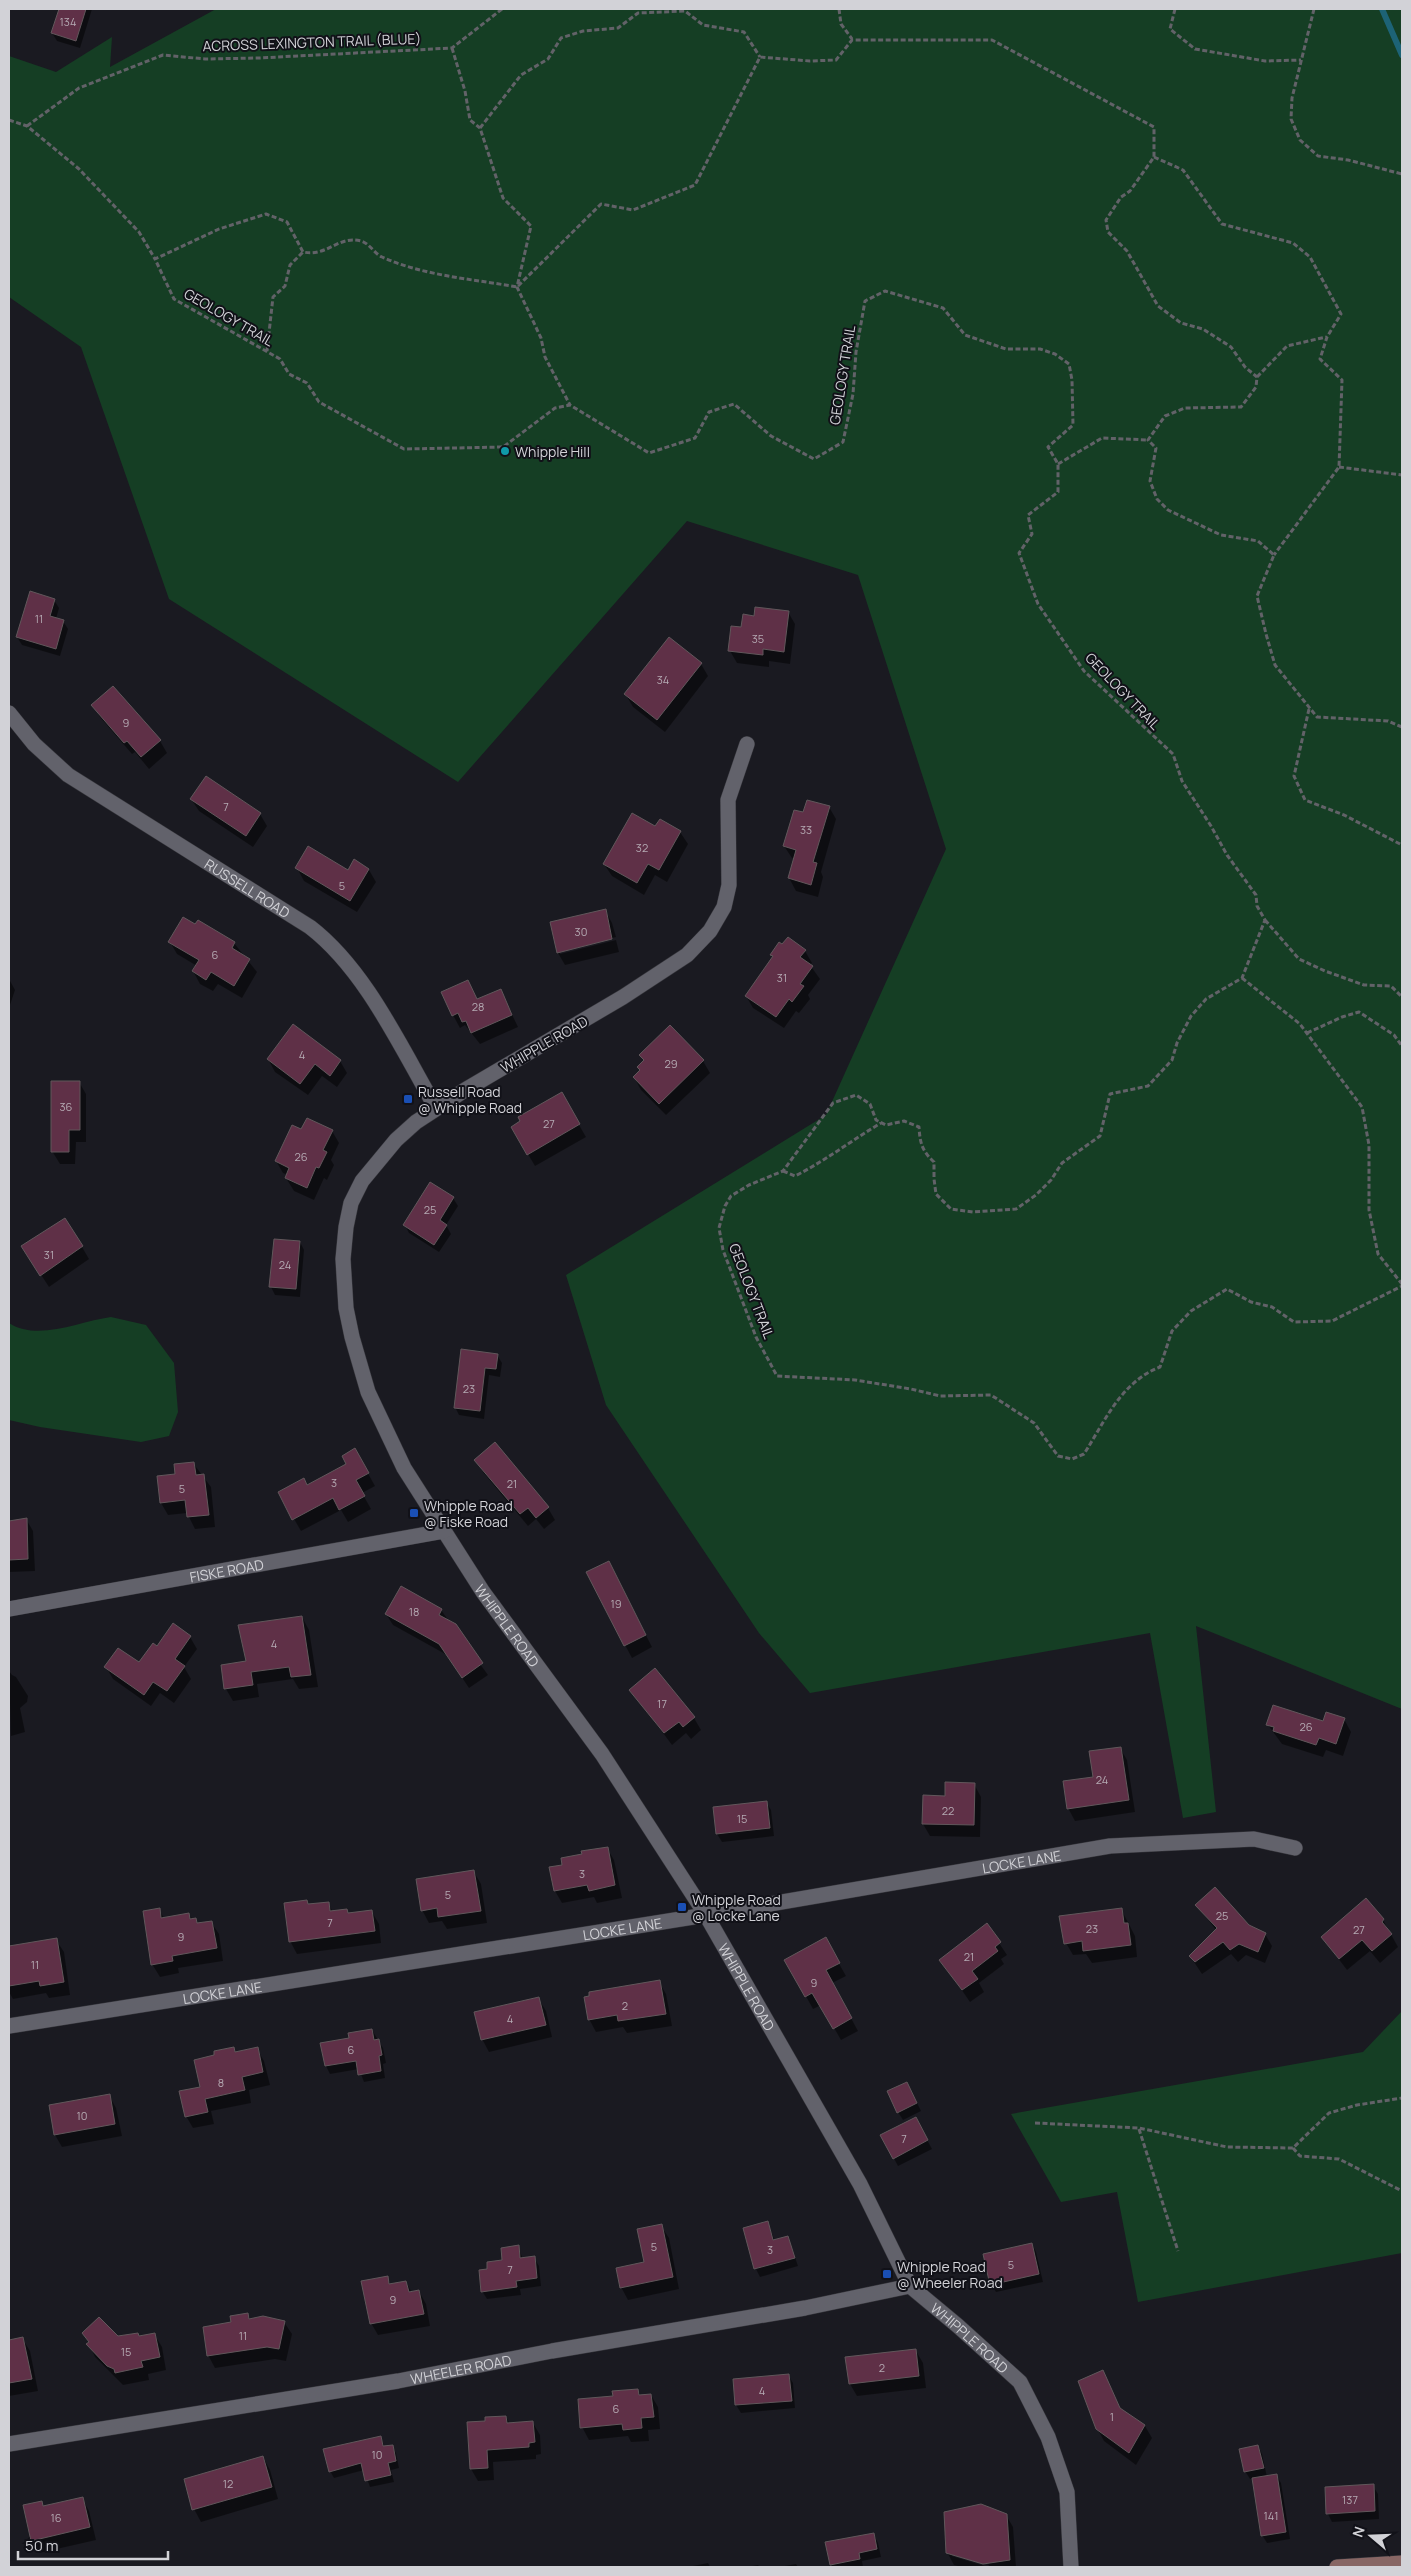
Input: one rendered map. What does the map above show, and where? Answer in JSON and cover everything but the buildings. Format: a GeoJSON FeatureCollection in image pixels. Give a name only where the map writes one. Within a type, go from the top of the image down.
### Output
{"type":"FeatureCollection","features":[{"type":"Feature","properties":{"kind":"main road"},"geometry":{"type":"LineString","coordinates":[[1337,2567],[1402,2562]]}},
{"type":"Feature","properties":{"kind":"street","name":"RUSSELL ROAD"},"geometry":{"type":"LineString","coordinates":[[9,713],[34,744],[68,775],[310,928],[331,944],[357,973],[436,1108]]}},
{"type":"Feature","properties":{"kind":"street","name":"WHIPPLE ROAD"},"geometry":{"type":"LineString","coordinates":[[747,744],[728,800],[730,875],[727,896],[718,918],[705,937],[687,955],[623,997],[436,1108],[396,1140],[362,1181],[348,1213],[343,1260],[352,1337],[368,1392],[404,1468],[483,1592],[602,1754],[706,1915],[860,2184],[910,2286],[1020,2382],[1048,2437],[1067,2492],[1072,2567]]}},
{"type":"Feature","properties":{"kind":"street","name":"FISKE ROAD"},"geometry":{"type":"LineString","coordinates":[[9,1609],[444,1531]]}},
{"type":"Feature","properties":{"kind":"street","name":"LOCKE LANE"},"geometry":{"type":"LineString","coordinates":[[9,2026],[706,1915],[1110,1846],[1254,1839],[1295,1848]]}},
{"type":"Feature","properties":{"kind":"street","name":"WHEELER ROAD"},"geometry":{"type":"LineString","coordinates":[[9,2444],[135,2422],[370,2386],[552,2351],[805,2308],[910,2286]]}},
{"type":"Feature","properties":{"kind":"path"},"geometry":{"type":"LineString","coordinates":[[502,9],[452,48],[465,91],[470,120],[480,128],[503,198],[531,226],[518,287],[541,338],[545,356],[570,405]]}},
{"type":"Feature","properties":{"kind":"path"},"geometry":{"type":"LineString","coordinates":[[839,9],[841,24],[852,40]]}},
{"type":"Feature","properties":{"kind":"path"},"geometry":{"type":"LineString","coordinates":[[1175,9],[1170,29],[1195,49],[1265,61],[1301,60]]}},
{"type":"Feature","properties":{"kind":"path"},"geometry":{"type":"LineString","coordinates":[[1314,10],[1292,98],[1292,120],[1300,140],[1318,156],[1348,160],[1402,174]]}},
{"type":"Feature","properties":{"kind":"path"},"geometry":{"type":"LineString","coordinates":[[480,128],[521,75],[548,59],[561,38],[584,31],[618,28],[638,13],[685,11],[703,26],[744,32],[760,56]]}},
{"type":"Feature","properties":{"kind":"path"},"geometry":{"type":"LineString","coordinates":[[760,56],[810,61],[836,60],[852,40]]}},
{"type":"Feature","properties":{"kind":"path"},"geometry":{"type":"LineString","coordinates":[[852,40],[992,40],[1154,127],[1154,157],[1130,191],[1121,197],[1106,220],[1108,232],[1127,251],[1158,306],[1181,323],[1202,329],[1231,347],[1245,367],[1256,377]]}},
{"type":"Feature","properties":{"kind":"path","name":"ACROSS LEXINGTON TRAIL (BLUE)"},"geometry":{"type":"LineString","coordinates":[[27,126],[79,88],[163,55],[205,59],[259,58],[452,48]]}},
{"type":"Feature","properties":{"kind":"path"},"geometry":{"type":"LineString","coordinates":[[518,287],[601,204],[633,210],[695,185],[760,56]]}},
{"type":"Feature","properties":{"kind":"path"},"geometry":{"type":"LineString","coordinates":[[9,120],[27,126]]}},
{"type":"Feature","properties":{"kind":"path","name":"GEOLOGY TRAIL"},"geometry":{"type":"LineString","coordinates":[[27,126],[80,169],[139,232],[155,259],[174,299],[280,359],[289,374],[307,383],[319,402],[404,449],[503,447],[556,408],[570,405],[649,452],[695,438],[709,412],[734,404],[771,436],[814,459],[842,442],[853,394],[856,352],[865,301],[885,291],[944,308],[965,335],[1006,349],[1040,349],[1055,354],[1068,364],[1072,380],[1073,425],[1048,447],[1058,464],[1058,492],[1028,515],[1032,534],[1019,553],[1038,604],[1084,671],[1173,754],[1182,781],[1227,855],[1256,895],[1257,906],[1264,920]]}},
{"type":"Feature","properties":{"kind":"path"},"geometry":{"type":"LineString","coordinates":[[1154,157],[1183,170],[1222,224],[1293,243],[1310,257],[1341,314],[1327,336],[1320,359],[1342,380],[1339,467],[1274,555],[1256,596],[1275,665],[1316,718],[1388,721],[1402,728]]}},
{"type":"Feature","properties":{"kind":"path"},"geometry":{"type":"LineString","coordinates":[[155,259],[219,229],[266,214],[287,222],[303,252]]}},
{"type":"Feature","properties":{"kind":"path"},"geometry":{"type":"LineString","coordinates":[[303,252],[315,254],[348,240],[363,242],[381,256],[427,271],[518,287]]}},
{"type":"Feature","properties":{"kind":"path"},"geometry":{"type":"LineString","coordinates":[[267,351],[272,297],[284,286],[290,265],[303,252]]}},
{"type":"Feature","properties":{"kind":"path"},"geometry":{"type":"LineString","coordinates":[[1148,440],[1165,416],[1184,408],[1241,407],[1256,387],[1256,377],[1287,346],[1327,336]]}},
{"type":"Feature","properties":{"kind":"path"},"geometry":{"type":"LineString","coordinates":[[1058,464],[1102,438],[1148,440],[1156,448],[1150,481],[1157,499],[1168,510],[1221,535],[1258,541],[1274,555]]}},
{"type":"Feature","properties":{"kind":"path"},"geometry":{"type":"LineString","coordinates":[[1339,467],[1402,474]]}},
{"type":"Feature","properties":{"kind":"path"},"geometry":{"type":"LineString","coordinates":[[1309,709],[1294,776],[1305,800],[1344,815],[1402,845]]}},
{"type":"Feature","properties":{"kind":"path"},"geometry":{"type":"LineString","coordinates":[[783,1170],[795,1176],[816,1166],[842,1146],[881,1122],[886,1124],[904,1121],[919,1127],[920,1143],[924,1152],[934,1162],[936,1194],[951,1208],[973,1212],[1016,1209],[1036,1195],[1051,1180],[1062,1163],[1100,1136],[1110,1094],[1148,1086],[1172,1060],[1177,1043],[1191,1016],[1206,999],[1242,978],[1264,920],[1299,959],[1325,972],[1364,985],[1391,986],[1402,997]]}},
{"type":"Feature","properties":{"kind":"path"},"geometry":{"type":"LineString","coordinates":[[1242,978],[1300,1024],[1362,1107],[1368,1145],[1369,1210],[1378,1254],[1402,1285]]}},
{"type":"Feature","properties":{"kind":"path"},"geometry":{"type":"LineString","coordinates":[[1307,1033],[1342,1017],[1359,1012],[1394,1035],[1402,1046]]}},
{"type":"Feature","properties":{"kind":"path","name":"GEOLOGY TRAIL"},"geometry":{"type":"LineString","coordinates":[[881,1122],[876,1120],[870,1104],[856,1095],[833,1103],[783,1170],[749,1185],[731,1196],[725,1206],[719,1228],[723,1250],[756,1337],[778,1376],[855,1380],[911,1389],[940,1396],[991,1395],[1034,1422],[1058,1456],[1072,1459],[1084,1454],[1127,1388],[1146,1373],[1160,1367],[1172,1331],[1191,1311],[1227,1289],[1250,1302],[1272,1307],[1294,1322],[1332,1321],[1402,1285]]}},
{"type":"Feature","properties":{"kind":"path"},"geometry":{"type":"LineString","coordinates":[[1035,2123],[1139,2128],[1227,2148],[1293,2148],[1329,2113],[1357,2105],[1402,2098]]}},
{"type":"Feature","properties":{"kind":"path"},"geometry":{"type":"LineString","coordinates":[[1139,2128],[1178,2251]]}},
{"type":"Feature","properties":{"kind":"path"},"geometry":{"type":"LineString","coordinates":[[1293,2148],[1300,2156],[1339,2159],[1402,2191]]}},
{"type":"Feature","properties":{"kind":"green space","name":"Whipple Hill"},"geometry":{"type":"Polygon","coordinates":[[[216,9],[1402,9],[1402,1709],[1196,1626],[1216,1812],[1183,1818],[1150,1633],[810,1693],[759,1633],[606,1405],[566,1275],[826,1115],[946,849],[858,575],[687,521],[458,782],[169,599],[81,347],[9,297],[9,56],[56,72],[112,37],[110,67],[216,9]]]}},
{"type":"Feature","properties":{"kind":"green space"},"geometry":{"type":"Polygon","coordinates":[[[111,1317],[146,1325],[174,1363],[178,1412],[169,1436],[141,1442],[40,1427],[9,1420],[9,1323],[33,1331],[46,1331],[111,1317]]]}},
{"type":"Feature","properties":{"kind":"green space"},"geometry":{"type":"Polygon","coordinates":[[[1402,2011],[1402,2253],[1138,2302],[1117,2192],[1061,2202],[1011,2114],[1363,2052],[1402,2011]]]}},
{"type":"Feature","properties":{"kind":"waterway"},"geometry":{"type":"LineString","coordinates":[[1382,9],[1402,55]]}},
{"type":"Feature","properties":{"kind":"place","name":"Whipple Hill"},"geometry":{"type":"Point","coordinates":[505,451]}},
{"type":"Feature","properties":{"kind":"place","name":"Russell Road @ Whipple Road"},"geometry":{"type":"Point","coordinates":[408,1099]}},
{"type":"Feature","properties":{"kind":"place","name":"Whipple Road @ Fiske Road"},"geometry":{"type":"Point","coordinates":[414,1513]}},
{"type":"Feature","properties":{"kind":"place","name":"Whipple Road @ Locke Lane"},"geometry":{"type":"Point","coordinates":[682,1907]}},
{"type":"Feature","properties":{"kind":"place","name":"Whipple Road @ Wheeler Road"},"geometry":{"type":"Point","coordinates":[887,2274]}}]}
